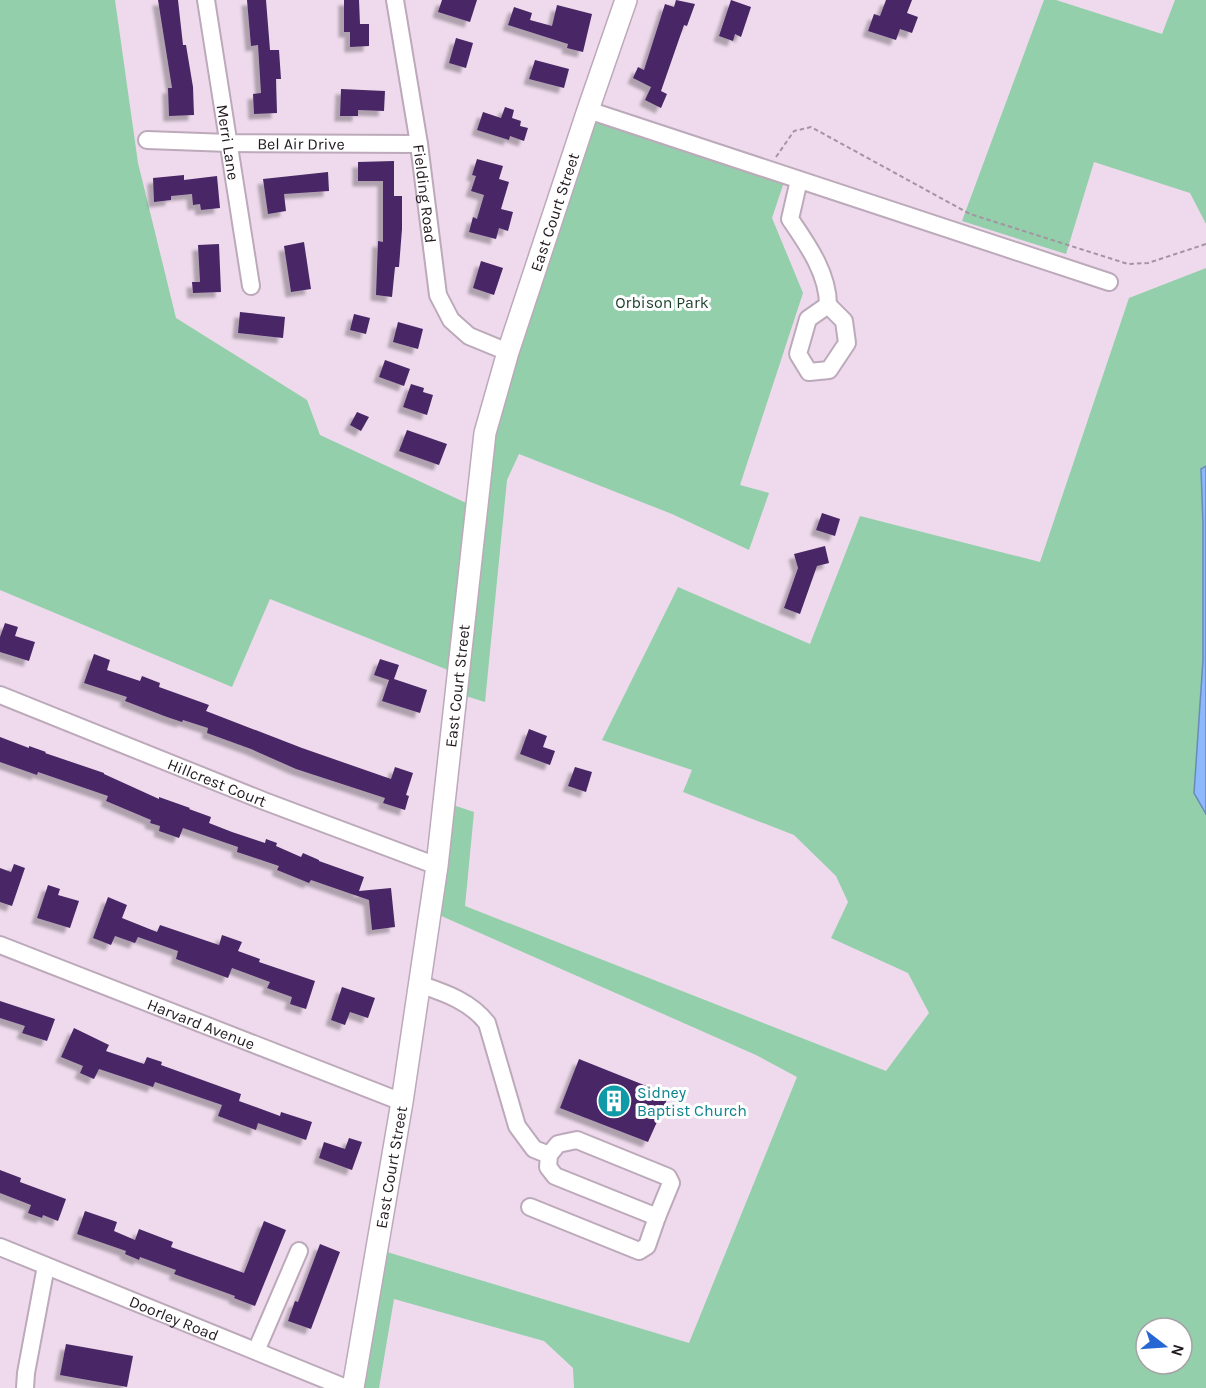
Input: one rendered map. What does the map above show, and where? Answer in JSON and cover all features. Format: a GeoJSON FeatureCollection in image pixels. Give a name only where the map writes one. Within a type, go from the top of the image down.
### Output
{"type":"FeatureCollection","features":[{"type":"Feature","properties":{"kind":"main road","name":"East Court Street"},"geometry":{"type":"LineString","coordinates":[[353,1388],[402,1102],[436,866],[484,433],[508,352],[626,0]]}},
{"type":"Feature","properties":{"kind":"street","name":"Merri Lane"},"geometry":{"type":"LineString","coordinates":[[206,0],[251,286]]}},
{"type":"Feature","properties":{"kind":"street","name":"Fielding Road"},"geometry":{"type":"LineString","coordinates":[[395,0],[419,144],[438,295],[451,320],[469,336],[508,352]]}},
{"type":"Feature","properties":{"kind":"street"},"geometry":{"type":"LineString","coordinates":[[588,110],[1109,282]]}},
{"type":"Feature","properties":{"kind":"street","name":"Bel Air Drive"},"geometry":{"type":"LineString","coordinates":[[147,140],[419,144]]}},
{"type":"Feature","properties":{"kind":"street"},"geometry":{"type":"LineString","coordinates":[[799,180],[790,219],[811,250],[828,291],[828,305]]}},
{"type":"Feature","properties":{"kind":"street","name":"Hillcrest Court"},"geometry":{"type":"LineString","coordinates":[[0,695],[253,797],[436,866]]}},
{"type":"Feature","properties":{"kind":"street","name":"Harvard Avenue"},"geometry":{"type":"LineString","coordinates":[[0,945],[402,1102]]}},
{"type":"Feature","properties":{"kind":"street"},"geometry":{"type":"LineString","coordinates":[[419,984],[449,994],[477,1010],[487,1023],[517,1126],[534,1149],[549,1155]]}},
{"type":"Feature","properties":{"kind":"street"},"geometry":{"type":"LineString","coordinates":[[530,1207],[639,1251],[647,1246],[671,1183],[668,1177],[577,1140],[558,1144],[549,1155],[548,1167],[555,1176],[657,1217]]}},
{"type":"Feature","properties":{"kind":"street","name":"Doorley Road"},"geometry":{"type":"LineString","coordinates":[[0,1247],[346,1388]]}},
{"type":"Feature","properties":{"kind":"street"},"geometry":{"type":"LineString","coordinates":[[256,1351],[299,1251]]}},
{"type":"Feature","properties":{"kind":"street"},"geometry":{"type":"LineString","coordinates":[[25,1388],[46,1266]]}},
{"type":"Feature","properties":{"kind":"path"},"geometry":{"type":"LineString","coordinates":[[767,170],[794,131],[811,127],[969,214],[1128,264],[1148,263],[1206,244]]}},
{"type":"Feature","properties":{"kind":"green space","name":"Orbison Park"},"geometry":{"type":"Polygon","coordinates":[[[0,0],[115,0],[138,163],[176,318],[307,400],[320,435],[477,508],[485,433],[588,110],[786,176],[772,218],[803,293],[740,485],[769,493],[749,550],[672,514],[519,454],[507,480],[485,702],[456,693],[458,674],[270,599],[232,687],[0,590],[0,0]]]}},
{"type":"Feature","properties":{"kind":"green space"},"geometry":{"type":"Polygon","coordinates":[[[1044,0],[1056,0],[1162,34],[1175,0],[1206,0],[1206,224],[1190,193],[1094,162],[1066,254],[962,221],[1044,0]]]}},
{"type":"Feature","properties":{"kind":"green space"},"geometry":{"type":"Polygon","coordinates":[[[1206,268],[1206,466],[1201,470],[1203,660],[1194,793],[1206,814],[1206,1388],[574,1388],[573,1368],[544,1341],[394,1299],[379,1388],[353,1388],[377,1249],[689,1343],[797,1077],[756,1055],[430,911],[444,802],[474,812],[465,906],[886,1071],[929,1013],[908,973],[831,938],[848,902],[836,876],[794,835],[683,792],[692,770],[602,740],[678,587],[810,644],[860,516],[1040,562],[1129,298],[1206,268]]]}},
{"type":"Feature","properties":{"kind":"water"},"geometry":{"type":"Polygon","coordinates":[[[1206,466],[1206,814],[1194,793],[1203,660],[1201,469],[1206,466]]]}},
{"type":"Feature","properties":{"kind":"building"},"geometry":{"type":"Polygon","coordinates":[[[158,0],[178,0],[183,45],[186,45],[193,87],[194,115],[169,116],[168,88],[172,88],[158,0]]]}},
{"type":"Feature","properties":{"kind":"building"},"geometry":{"type":"Polygon","coordinates":[[[247,0],[266,0],[270,50],[279,50],[281,79],[276,79],[277,113],[254,114],[253,94],[261,93],[258,45],[251,46],[247,0]]]}},
{"type":"Feature","properties":{"kind":"building"},"geometry":{"type":"Polygon","coordinates":[[[344,0],[359,0],[360,24],[369,24],[369,46],[350,47],[350,32],[344,32],[344,0]]]}},
{"type":"Feature","properties":{"kind":"building"},"geometry":{"type":"Polygon","coordinates":[[[442,0],[477,0],[470,22],[438,12],[442,0]]]}},
{"type":"Feature","properties":{"kind":"building"},"geometry":{"type":"Polygon","coordinates":[[[676,0],[695,4],[687,26],[684,25],[661,91],[667,94],[661,108],[645,100],[651,87],[633,78],[638,67],[644,70],[665,4],[674,7],[676,0]]]}},
{"type":"Feature","properties":{"kind":"building"},"geometry":{"type":"Polygon","coordinates":[[[731,0],[751,7],[741,37],[735,34],[733,41],[719,36],[731,0]]]}},
{"type":"Feature","properties":{"kind":"building"},"geometry":{"type":"Polygon","coordinates":[[[886,0],[912,0],[907,13],[918,17],[912,33],[900,29],[896,40],[868,31],[874,14],[880,16],[886,0]]]}},
{"type":"Feature","properties":{"kind":"building"},"geometry":{"type":"Polygon","coordinates":[[[557,5],[592,14],[583,52],[567,48],[568,44],[508,25],[514,7],[532,13],[530,20],[552,26],[557,5]]]}},
{"type":"Feature","properties":{"kind":"building"},"geometry":{"type":"Polygon","coordinates":[[[456,38],[473,43],[466,68],[449,63],[456,38]]]}},
{"type":"Feature","properties":{"kind":"building"},"geometry":{"type":"Polygon","coordinates":[[[535,60],[569,69],[564,88],[529,79],[535,60]]]}},
{"type":"Feature","properties":{"kind":"building"},"geometry":{"type":"Polygon","coordinates":[[[341,89],[385,91],[384,111],[358,110],[358,116],[340,116],[341,89]]]}},
{"type":"Feature","properties":{"kind":"building"},"geometry":{"type":"Polygon","coordinates":[[[505,107],[514,110],[512,118],[521,121],[520,126],[528,128],[524,141],[510,136],[509,140],[477,130],[483,112],[501,118],[505,107]]]}},
{"type":"Feature","properties":{"kind":"building"},"geometry":{"type":"Polygon","coordinates":[[[477,159],[503,166],[499,179],[509,182],[501,209],[513,212],[508,231],[499,228],[496,239],[469,232],[473,217],[477,219],[484,195],[471,191],[476,176],[472,175],[477,159]]]}},
{"type":"Feature","properties":{"kind":"building"},"geometry":{"type":"Polygon","coordinates":[[[394,161],[394,196],[402,196],[402,229],[399,267],[395,267],[392,297],[376,295],[378,241],[383,242],[383,181],[358,181],[358,162],[394,161]]]}},
{"type":"Feature","properties":{"kind":"building"},"geometry":{"type":"Polygon","coordinates":[[[328,172],[329,191],[284,194],[286,211],[268,214],[263,179],[328,172]]]}},
{"type":"Feature","properties":{"kind":"building"},"geometry":{"type":"Polygon","coordinates":[[[184,175],[184,180],[217,176],[220,208],[201,210],[200,204],[193,205],[192,194],[171,196],[171,200],[154,202],[153,178],[184,175]]]}},
{"type":"Feature","properties":{"kind":"building"},"geometry":{"type":"Polygon","coordinates":[[[304,242],[311,289],[291,292],[284,246],[304,242]]]}},
{"type":"Feature","properties":{"kind":"building"},"geometry":{"type":"Polygon","coordinates":[[[219,244],[221,292],[193,293],[192,282],[200,282],[198,245],[219,244]]]}},
{"type":"Feature","properties":{"kind":"building"},"geometry":{"type":"Polygon","coordinates":[[[481,261],[503,268],[494,295],[473,288],[481,261]]]}},
{"type":"Feature","properties":{"kind":"building"},"geometry":{"type":"Polygon","coordinates":[[[240,312],[285,317],[283,338],[238,333],[240,312]]]}},
{"type":"Feature","properties":{"kind":"building"},"geometry":{"type":"Polygon","coordinates":[[[354,314],[370,318],[366,334],[350,330],[354,314]]]}},
{"type":"Feature","properties":{"kind":"building"},"geometry":{"type":"Polygon","coordinates":[[[398,322],[423,329],[418,349],[393,342],[398,322]]]}},
{"type":"Feature","properties":{"kind":"building"},"geometry":{"type":"Polygon","coordinates":[[[385,360],[410,369],[404,386],[379,377],[385,360]]]}},
{"type":"Feature","properties":{"kind":"building"},"geometry":{"type":"Polygon","coordinates":[[[411,384],[424,388],[423,392],[433,395],[427,415],[403,407],[411,384]]]}},
{"type":"Feature","properties":{"kind":"building"},"geometry":{"type":"Polygon","coordinates":[[[357,412],[369,417],[361,431],[350,425],[357,412]]]}},
{"type":"Feature","properties":{"kind":"building"},"geometry":{"type":"Polygon","coordinates":[[[407,430],[447,444],[439,465],[399,451],[407,430]]]}},
{"type":"Feature","properties":{"kind":"building"},"geometry":{"type":"Polygon","coordinates":[[[822,513],[840,519],[835,536],[816,530],[822,513]]]}},
{"type":"Feature","properties":{"kind":"building"},"geometry":{"type":"Polygon","coordinates":[[[825,546],[829,563],[817,566],[800,614],[784,608],[798,568],[794,554],[825,546]]]}},
{"type":"Feature","properties":{"kind":"building"},"geometry":{"type":"Polygon","coordinates":[[[5,623],[18,627],[15,636],[35,642],[29,661],[0,652],[0,637],[5,623]]]}},
{"type":"Feature","properties":{"kind":"building"},"geometry":{"type":"Polygon","coordinates":[[[94,654],[110,660],[107,670],[140,681],[142,676],[160,683],[159,687],[209,705],[206,711],[302,748],[391,779],[395,767],[413,773],[406,795],[409,796],[405,810],[383,803],[385,798],[296,769],[207,733],[208,728],[167,717],[125,701],[127,697],[84,683],[94,654]]]}},
{"type":"Feature","properties":{"kind":"building"},"geometry":{"type":"Polygon","coordinates":[[[380,659],[399,665],[394,679],[427,690],[420,713],[382,701],[389,680],[374,675],[380,659]]]}},
{"type":"Feature","properties":{"kind":"building"},"geometry":{"type":"Polygon","coordinates":[[[529,729],[547,736],[543,747],[555,751],[550,765],[520,754],[529,729]]]}},
{"type":"Feature","properties":{"kind":"building"},"geometry":{"type":"Polygon","coordinates":[[[0,737],[104,773],[159,799],[159,797],[190,808],[211,817],[209,823],[232,832],[265,843],[266,839],[301,857],[303,853],[364,877],[359,891],[391,888],[395,927],[372,930],[369,900],[311,880],[309,883],[277,870],[279,866],[237,852],[238,847],[183,828],[179,838],[159,831],[160,826],[150,823],[151,820],[106,801],[108,796],[38,772],[37,775],[0,762],[0,737]]]}},
{"type":"Feature","properties":{"kind":"building"},"geometry":{"type":"Polygon","coordinates":[[[575,767],[592,772],[586,792],[568,786],[575,767]]]}},
{"type":"Feature","properties":{"kind":"building"},"geometry":{"type":"Polygon","coordinates":[[[14,864],[25,868],[12,906],[0,902],[0,868],[11,872],[14,864]]]}},
{"type":"Feature","properties":{"kind":"building"},"geometry":{"type":"Polygon","coordinates":[[[48,885],[60,889],[58,895],[79,901],[70,928],[37,918],[48,885]]]}},
{"type":"Feature","properties":{"kind":"building"},"geometry":{"type":"Polygon","coordinates":[[[108,897],[127,905],[122,918],[157,932],[160,925],[219,945],[222,935],[242,942],[238,951],[260,959],[259,962],[315,981],[306,1009],[290,1004],[292,997],[267,988],[270,982],[232,968],[228,978],[176,959],[178,951],[138,937],[135,943],[115,936],[111,945],[93,938],[108,897]]]}},
{"type":"Feature","properties":{"kind":"building"},"geometry":{"type":"Polygon","coordinates":[[[342,987],[375,998],[368,1018],[350,1012],[345,1025],[331,1020],[342,987]]]}},
{"type":"Feature","properties":{"kind":"building"},"geometry":{"type":"Polygon","coordinates":[[[0,1001],[55,1019],[47,1041],[22,1033],[25,1026],[0,1018],[0,1001]]]}},
{"type":"Feature","properties":{"kind":"building"},"geometry":{"type":"Polygon","coordinates":[[[74,1028],[109,1045],[106,1051],[144,1064],[147,1057],[162,1062],[161,1065],[241,1094],[239,1101],[280,1116],[281,1112],[312,1122],[306,1140],[258,1123],[256,1130],[218,1116],[222,1105],[155,1082],[153,1087],[99,1069],[94,1079],[80,1073],[83,1066],[61,1057],[74,1028]]]}},
{"type":"Feature","properties":{"kind":"building","name":"Sidney Baptist Church"},"geometry":{"type":"Polygon","coordinates":[[[579,1059],[669,1095],[648,1142],[560,1108],[579,1059]]]}},
{"type":"Feature","properties":{"kind":"building"},"geometry":{"type":"Polygon","coordinates":[[[349,1138],[362,1142],[352,1170],[319,1158],[324,1142],[345,1149],[349,1138]]]}},
{"type":"Feature","properties":{"kind":"building"},"geometry":{"type":"Polygon","coordinates":[[[0,1170],[21,1178],[20,1182],[66,1199],[58,1221],[43,1215],[42,1218],[28,1213],[31,1205],[0,1193],[0,1170]]]}},
{"type":"Feature","properties":{"kind":"building"},"geometry":{"type":"Polygon","coordinates":[[[85,1211],[117,1222],[114,1231],[135,1240],[139,1229],[173,1242],[171,1247],[244,1273],[264,1221],[286,1230],[255,1306],[234,1298],[235,1296],[174,1274],[176,1270],[140,1257],[139,1260],[125,1254],[126,1251],[77,1234],[85,1211]]]}},
{"type":"Feature","properties":{"kind":"building"},"geometry":{"type":"Polygon","coordinates":[[[320,1244],[340,1252],[311,1329],[288,1321],[295,1301],[298,1302],[320,1244]]]}},
{"type":"Feature","properties":{"kind":"building"},"geometry":{"type":"Polygon","coordinates":[[[66,1344],[133,1356],[127,1387],[60,1375],[66,1344]]]}},
{"type":"Feature","properties":{"kind":"place","name":"Sidney Baptist Church"},"geometry":{"type":"Point","coordinates":[614,1101]}}]}
